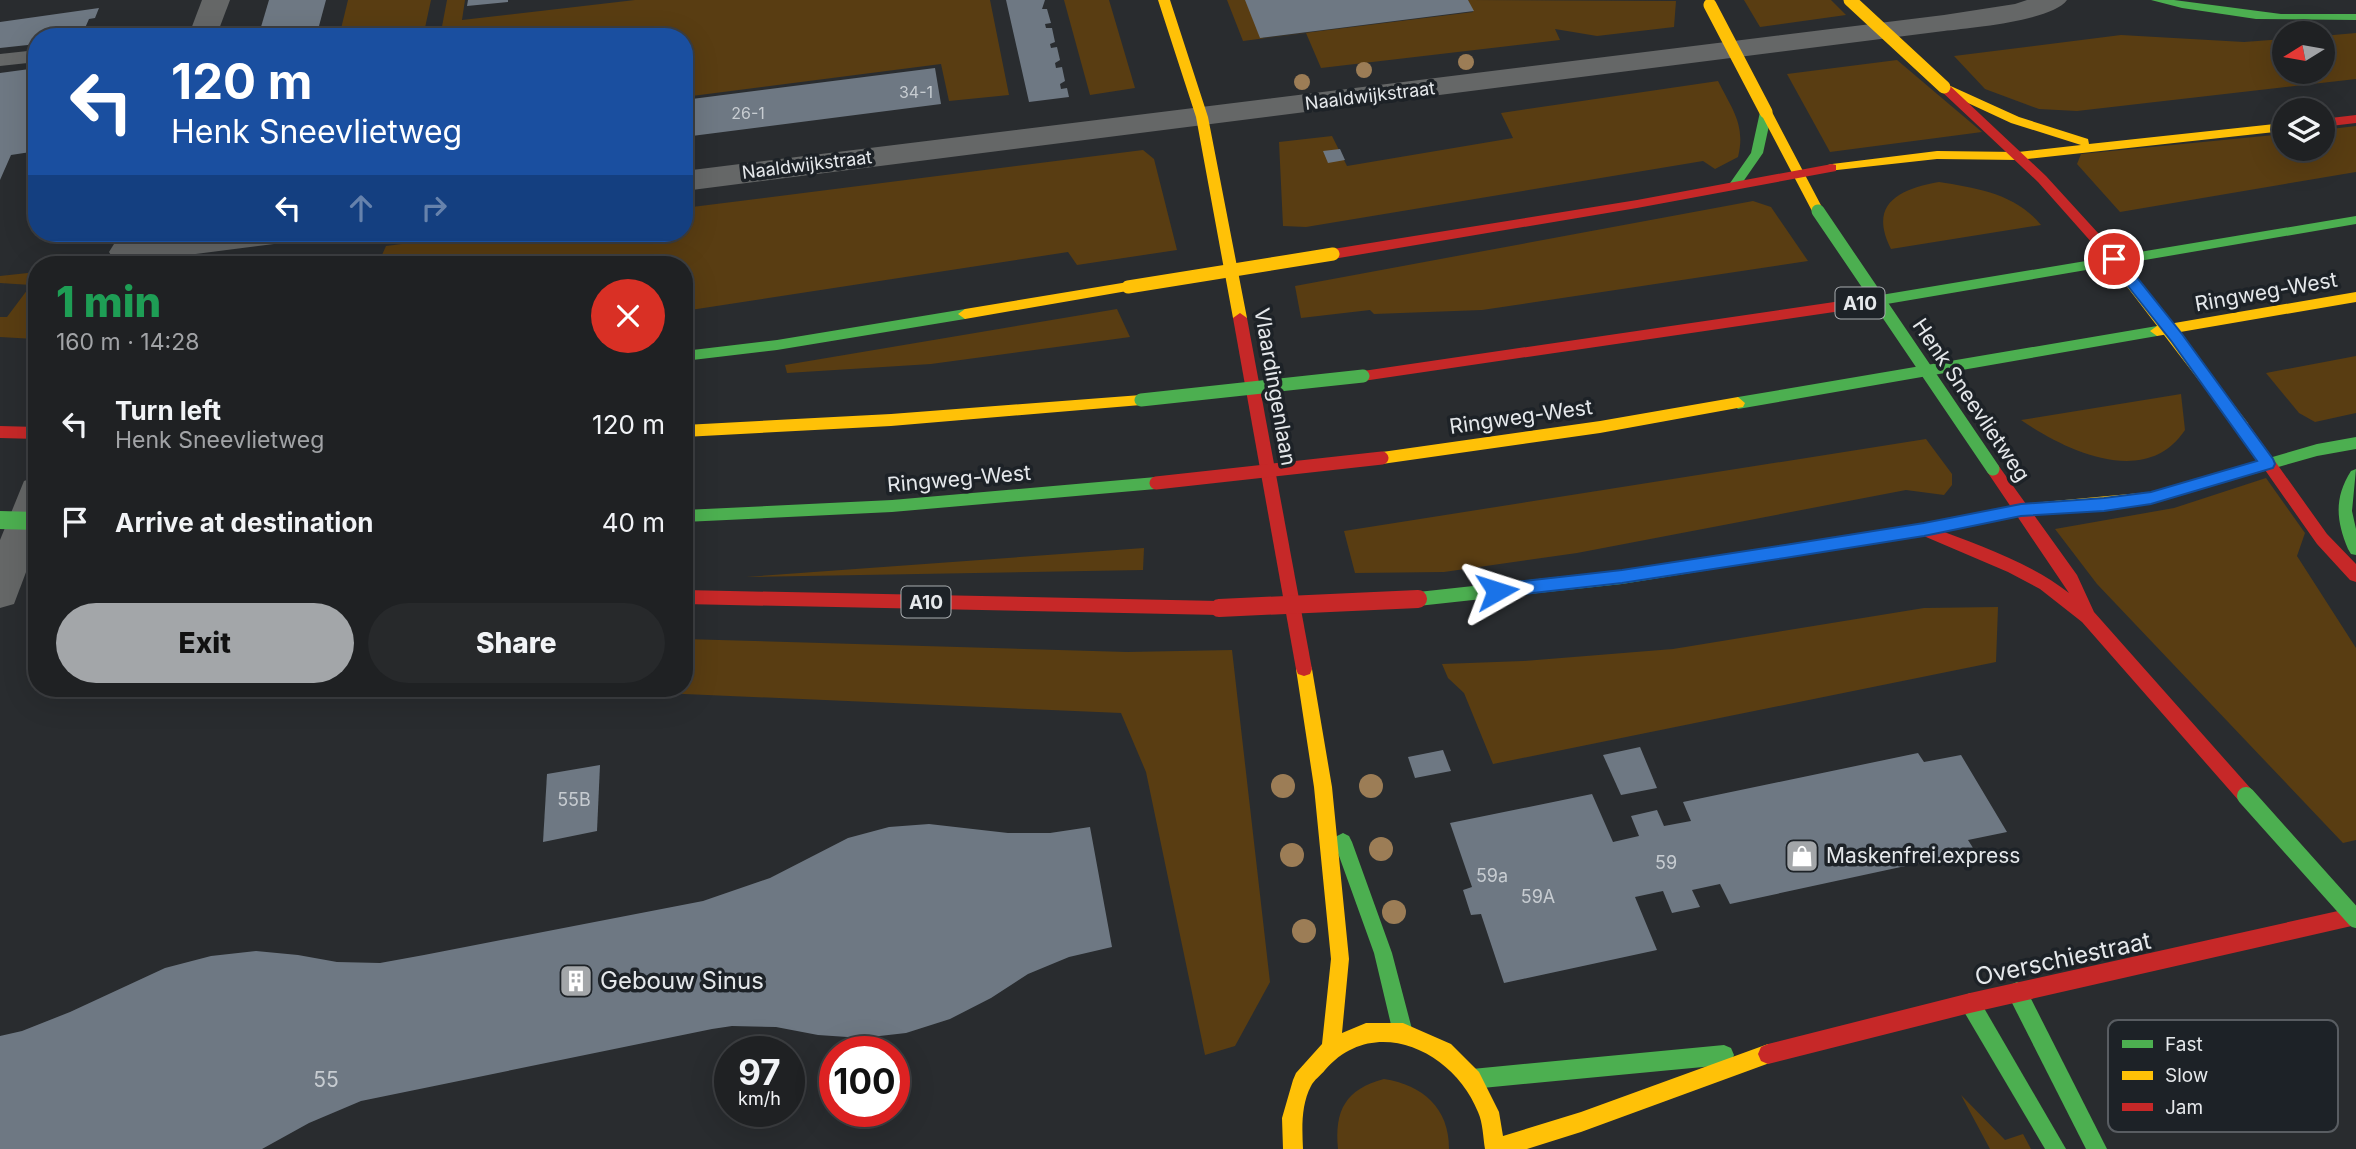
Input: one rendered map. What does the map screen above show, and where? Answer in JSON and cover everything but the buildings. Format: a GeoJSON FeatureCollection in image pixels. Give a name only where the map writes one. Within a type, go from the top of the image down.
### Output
{"type":"FeatureCollection","features":[{"type":"Feature","properties":{"kind":"main road","name":"Vlaardingenlaan"},"geometry":{"type":"LineString","coordinates":[[1164,0],[1202,117],[1298,630],[1324,787],[1340,959],[1331,1048]]}},
{"type":"Feature","properties":{"kind":"main road"},"geometry":{"type":"LineString","coordinates":[[1850,0],[2042,179],[2114,259],[2242,426],[2322,539],[2356,575]]}},
{"type":"Feature","properties":{"kind":"main road"},"geometry":{"type":"LineString","coordinates":[[2157,0],[2241,15],[2329,19],[2356,17]]}},
{"type":"Feature","properties":{"kind":"main road","name":"Henk Sneevlietweg"},"geometry":{"type":"LineString","coordinates":[[1709,3],[1818,211],[1993,470],[2071,580],[2088,617],[2356,918]]}},
{"type":"Feature","properties":{"kind":"main road"},"geometry":{"type":"LineString","coordinates":[[1944,87],[2015,120],[2100,147]]}},
{"type":"Feature","properties":{"kind":"main road"},"geometry":{"type":"LineString","coordinates":[[1734,186],[1757,153],[1766,112]]}},
{"type":"Feature","properties":{"kind":"main road"},"geometry":{"type":"LineString","coordinates":[[2335,121],[2356,119]]}},
{"type":"Feature","properties":{"kind":"main road"},"geometry":{"type":"LineString","coordinates":[[693,355],[777,345],[1334,254],[1853,164],[1937,155],[2018,156],[2272,128]]}},
{"type":"Feature","properties":{"kind":"main road","name":"A10"},"geometry":{"type":"LineString","coordinates":[[693,431],[891,421],[1141,401],[1363,376],[1810,312],[2356,220]]}},
{"type":"Feature","properties":{"kind":"main road","name":"Ringweg-West"},"geometry":{"type":"LineString","coordinates":[[693,516],[892,506],[1156,483],[1382,458],[1600,427],[2356,298]]}},
{"type":"Feature","properties":{"kind":"main road"},"geometry":{"type":"LineString","coordinates":[[0,432],[28,433]]}},
{"type":"Feature","properties":{"kind":"main road","name":"A10"},"geometry":{"type":"LineString","coordinates":[[693,597],[1232,608],[1418,599],[1622,577],[1924,530],[2021,510],[2151,498],[2267,464],[2356,443]]}},
{"type":"Feature","properties":{"kind":"main road"},"geometry":{"type":"LineString","coordinates":[[2356,475],[2343,493],[2342,504],[2356,549]]}},
{"type":"Feature","properties":{"kind":"main road"},"geometry":{"type":"LineString","coordinates":[[0,520],[28,521]]}},
{"type":"Feature","properties":{"kind":"main road","name":"A10"},"geometry":{"type":"LineString","coordinates":[[1924,530],[1985,553],[2035,578],[2088,617]]}},
{"type":"Feature","properties":{"kind":"main road","name":"Vlaardingenlaan"},"geometry":{"type":"LineString","coordinates":[[1324,787],[1384,953],[1403,1033]]}},
{"type":"Feature","properties":{"kind":"main road","name":"Overschiestraat"},"geometry":{"type":"LineString","coordinates":[[1495,1149],[1781,1049],[2017,992],[2356,918]]}},
{"type":"Feature","properties":{"kind":"main road"},"geometry":{"type":"LineString","coordinates":[[2017,992],[2098,1149]]}},
{"type":"Feature","properties":{"kind":"main road"},"geometry":{"type":"LineString","coordinates":[[1970,1003],[2056,1149]]}},
{"type":"Feature","properties":{"kind":"main road"},"geometry":{"type":"LineString","coordinates":[[1293,1149],[1292,1118],[1303,1080],[1331,1048],[1366,1032],[1403,1033],[1444,1051],[1472,1079],[1489,1112],[1495,1149]]}},
{"type":"Feature","properties":{"kind":"main road","name":"Overschiestraat"},"geometry":{"type":"LineString","coordinates":[[1472,1079],[1781,1049]]}},
{"type":"Feature","properties":{"kind":"street"},"geometry":{"type":"LineString","coordinates":[[200,28],[216,0]]}},
{"type":"Feature","properties":{"kind":"street","name":"Naaldwijkstraat"},"geometry":{"type":"LineString","coordinates":[[693,180],[1944,23],[2020,12],[2053,0]]}},
{"type":"Feature","properties":{"kind":"street"},"geometry":{"type":"LineString","coordinates":[[126,249],[191,242]]}},
{"type":"Feature","properties":{"kind":"street"},"geometry":{"type":"LineString","coordinates":[[0,592],[28,516]]}},
{"type":"Feature","properties":{"kind":"lane"},"geometry":{"type":"LineString","coordinates":[[0,60],[28,57]]}},
{"type":"Feature","properties":{"kind":"shaded area"},"geometry":{"type":"Polygon","coordinates":[[[348,0],[431,0],[425,28],[341,28],[348,0]]]}},
{"type":"Feature","properties":{"kind":"shaded area"},"geometry":{"type":"Polygon","coordinates":[[[447,0],[465,0],[462,20],[635,0],[990,0],[1009,95],[949,101],[941,64],[693,96],[693,28],[442,28],[447,0]]]}},
{"type":"Feature","properties":{"kind":"shaded area"},"geometry":{"type":"Polygon","coordinates":[[[1064,0],[1109,0],[1135,88],[1090,95],[1064,0]]]}},
{"type":"Feature","properties":{"kind":"shaded area"},"geometry":{"type":"Polygon","coordinates":[[[1227,0],[1248,0],[1263,38],[1473,12],[1468,0],[1676,1],[1674,27],[1597,36],[1555,29],[1560,40],[1321,68],[1306,33],[1243,41],[1227,0]]]}},
{"type":"Feature","properties":{"kind":"shaded area"},"geometry":{"type":"Polygon","coordinates":[[[1744,0],[1831,0],[1846,15],[1760,27],[1744,0]]]}},
{"type":"Feature","properties":{"kind":"shaded area"},"geometry":{"type":"Polygon","coordinates":[[[2356,33],[2356,79],[2335,81],[2335,35],[2356,33]]]}},
{"type":"Feature","properties":{"kind":"shaded area"},"geometry":{"type":"Polygon","coordinates":[[[2121,35],[2244,42],[2272,40],[2272,84],[2312,84],[2077,111],[2039,109],[1985,89],[1954,56],[2121,35]]]}},
{"type":"Feature","properties":{"kind":"shaded area"},"geometry":{"type":"Polygon","coordinates":[[[1897,60],[1982,132],[1830,152],[1787,74],[1897,60]]]}},
{"type":"Feature","properties":{"kind":"shaded area"},"geometry":{"type":"Polygon","coordinates":[[[1718,81],[1739,126],[1740,146],[1738,157],[1715,169],[1703,161],[1306,227],[1283,226],[1279,142],[1332,136],[1347,166],[1513,138],[1501,113],[1718,81]]]}},
{"type":"Feature","properties":{"kind":"shaded area"},"geometry":{"type":"Polygon","coordinates":[[[2356,126],[2356,172],[2120,212],[2077,164],[2081,154],[2272,135],[2272,161],[2335,161],[2335,128],[2356,126]]]}},
{"type":"Feature","properties":{"kind":"shaded area"},"geometry":{"type":"Polygon","coordinates":[[[1143,150],[1154,159],[1177,250],[1077,265],[1068,252],[693,310],[693,256],[382,256],[386,246],[417,242],[693,242],[693,207],[1143,150]]]}},
{"type":"Feature","properties":{"kind":"shaded area"},"geometry":{"type":"Polygon","coordinates":[[[1939,182],[1981,190],[2008,199],[2031,214],[2041,225],[1891,249],[1883,221],[1891,201],[1911,189],[1939,182]]]}},
{"type":"Feature","properties":{"kind":"shaded area"},"geometry":{"type":"Polygon","coordinates":[[[1753,201],[1771,207],[1808,261],[1482,310],[1374,314],[1370,310],[1301,318],[1295,286],[1753,201]]]}},
{"type":"Feature","properties":{"kind":"shaded area"},"geometry":{"type":"Polygon","coordinates":[[[28,273],[28,285],[0,283],[0,276],[28,273]]]}},
{"type":"Feature","properties":{"kind":"shaded area"},"geometry":{"type":"Polygon","coordinates":[[[28,289],[28,339],[0,337],[0,317],[7,317],[28,289]]]}},
{"type":"Feature","properties":{"kind":"shaded area"},"geometry":{"type":"Polygon","coordinates":[[[1117,309],[1130,337],[931,364],[787,373],[785,365],[1117,309]]]}},
{"type":"Feature","properties":{"kind":"shaded area"},"geometry":{"type":"Polygon","coordinates":[[[2356,356],[2356,413],[2315,422],[2299,413],[2266,373],[2356,356]]]}},
{"type":"Feature","properties":{"kind":"shaded area"},"geometry":{"type":"Polygon","coordinates":[[[2181,394],[2185,430],[2169,448],[2149,458],[2128,461],[2105,459],[2060,443],[2021,420],[2181,394]]]}},
{"type":"Feature","properties":{"kind":"shaded area"},"geometry":{"type":"Polygon","coordinates":[[[1926,439],[1952,474],[1952,485],[1944,495],[1906,490],[1577,553],[1444,572],[1355,573],[1344,531],[1926,439]]]}},
{"type":"Feature","properties":{"kind":"shaded area"},"geometry":{"type":"Polygon","coordinates":[[[2266,478],[2305,533],[2297,556],[2356,648],[2356,840],[2343,843],[2097,584],[2055,529],[2174,508],[2266,478]]]}},
{"type":"Feature","properties":{"kind":"shaded area"},"geometry":{"type":"Polygon","coordinates":[[[1144,548],[1143,570],[746,577],[1144,548]]]}},
{"type":"Feature","properties":{"kind":"shaded area"},"geometry":{"type":"Polygon","coordinates":[[[1998,607],[1996,662],[1493,764],[1464,693],[1448,678],[1442,664],[1523,661],[1673,649],[1924,608],[1998,607]]]}},
{"type":"Feature","properties":{"kind":"shaded area"},"geometry":{"type":"Polygon","coordinates":[[[693,639],[1127,652],[1232,650],[1270,982],[1235,1046],[1205,1055],[1146,772],[1121,713],[693,694],[693,639]]]}},
{"type":"Feature","properties":{"kind":"shaded area"},"geometry":{"type":"Polygon","coordinates":[[[1384,1079],[1411,1087],[1431,1101],[1444,1122],[1449,1149],[1338,1149],[1338,1123],[1345,1103],[1360,1089],[1384,1079]]]}},
{"type":"Feature","properties":{"kind":"shaded area"},"geometry":{"type":"Polygon","coordinates":[[[1961,1095],[2005,1140],[2023,1134],[2031,1149],[1990,1149],[1961,1095]]]}},
{"type":"Feature","properties":{"kind":"traffic: fast"},"geometry":{"type":"LineString","coordinates":[[2157,0],[2256,15],[2356,17]]}},
{"type":"Feature","properties":{"kind":"traffic: fast"},"geometry":{"type":"LineString","coordinates":[[1734,186],[1757,153],[1766,112]]}},
{"type":"Feature","properties":{"kind":"traffic: fast"},"geometry":{"type":"LineString","coordinates":[[1818,211],[1993,469]]}},
{"type":"Feature","properties":{"kind":"traffic: fast"},"geometry":{"type":"LineString","coordinates":[[1875,301],[2356,220]]}},
{"type":"Feature","properties":{"kind":"traffic: fast"},"geometry":{"type":"LineString","coordinates":[[693,355],[777,345],[965,314]]}},
{"type":"Feature","properties":{"kind":"traffic: fast"},"geometry":{"type":"LineString","coordinates":[[1738,403],[2157,331]]}},
{"type":"Feature","properties":{"kind":"traffic: fast"},"geometry":{"type":"LineString","coordinates":[[1141,400],[1363,376]]}},
{"type":"Feature","properties":{"kind":"traffic: fast"},"geometry":{"type":"LineString","coordinates":[[2250,469],[2317,450],[2356,443]]}},
{"type":"Feature","properties":{"kind":"traffic: fast"},"geometry":{"type":"LineString","coordinates":[[2356,475],[2350,484],[2345,502],[2348,530],[2356,549]]}},
{"type":"Feature","properties":{"kind":"traffic: fast"},"geometry":{"type":"LineString","coordinates":[[693,516],[892,506],[1156,483]]}},
{"type":"Feature","properties":{"kind":"traffic: fast"},"geometry":{"type":"LineString","coordinates":[[0,520],[28,521]]}},
{"type":"Feature","properties":{"kind":"traffic: fast"},"geometry":{"type":"LineString","coordinates":[[1418,599],[1622,577],[1932,528]]}},
{"type":"Feature","properties":{"kind":"traffic: fast"},"geometry":{"type":"LineString","coordinates":[[2246,796],[2356,919]]}},
{"type":"Feature","properties":{"kind":"traffic: fast"},"geometry":{"type":"LineString","coordinates":[[1343,842],[1383,953],[1403,1033]]}},
{"type":"Feature","properties":{"kind":"traffic: fast"},"geometry":{"type":"LineString","coordinates":[[2017,992],[2097,1149]]}},
{"type":"Feature","properties":{"kind":"traffic: fast"},"geometry":{"type":"LineString","coordinates":[[1970,1003],[2056,1149]]}},
{"type":"Feature","properties":{"kind":"traffic: fast"},"geometry":{"type":"LineString","coordinates":[[1472,1079],[1724,1055]]}},
{"type":"Feature","properties":{"kind":"traffic: slow"},"geometry":{"type":"LineString","coordinates":[[1164,0],[1202,117],[1240,318]]}},
{"type":"Feature","properties":{"kind":"traffic: slow"},"geometry":{"type":"LineString","coordinates":[[1850,0],[1944,87]]}},
{"type":"Feature","properties":{"kind":"traffic: slow"},"geometry":{"type":"LineString","coordinates":[[1710,5],[1766,112]]}},
{"type":"Feature","properties":{"kind":"traffic: slow"},"geometry":{"type":"LineString","coordinates":[[1944,87],[2015,120],[2084,142]]}},
{"type":"Feature","properties":{"kind":"traffic: slow"},"geometry":{"type":"LineString","coordinates":[[1766,112],[1818,211]]}},
{"type":"Feature","properties":{"kind":"traffic: slow"},"geometry":{"type":"LineString","coordinates":[[1832,168],[1937,155],[2018,156],[2272,128]]}},
{"type":"Feature","properties":{"kind":"traffic: slow"},"geometry":{"type":"LineString","coordinates":[[1128,287],[1333,254]]}},
{"type":"Feature","properties":{"kind":"traffic: slow"},"geometry":{"type":"LineString","coordinates":[[2114,259],[2242,426]]}},
{"type":"Feature","properties":{"kind":"traffic: slow"},"geometry":{"type":"LineString","coordinates":[[965,314],[1128,287]]}},
{"type":"Feature","properties":{"kind":"traffic: slow"},"geometry":{"type":"LineString","coordinates":[[2157,331],[2356,297]]}},
{"type":"Feature","properties":{"kind":"traffic: slow"},"geometry":{"type":"LineString","coordinates":[[693,431],[891,420],[1141,400]]}},
{"type":"Feature","properties":{"kind":"traffic: slow"},"geometry":{"type":"LineString","coordinates":[[1382,458],[1600,427],[1738,403]]}},
{"type":"Feature","properties":{"kind":"traffic: slow"},"geometry":{"type":"LineString","coordinates":[[1932,528],[2021,510],[2151,498],[2250,469]]}},
{"type":"Feature","properties":{"kind":"traffic: slow"},"geometry":{"type":"LineString","coordinates":[[1304,669],[1323,787],[1340,959],[1331,1048]]}},
{"type":"Feature","properties":{"kind":"traffic: slow"},"geometry":{"type":"LineString","coordinates":[[1293,1149],[1292,1118],[1303,1080],[1331,1048],[1366,1033],[1403,1033],[1444,1051],[1472,1079],[1489,1112],[1495,1149]]}},
{"type":"Feature","properties":{"kind":"traffic: slow"},"geometry":{"type":"LineString","coordinates":[[1495,1149],[1581,1122],[1768,1054]]}},
{"type":"Feature","properties":{"kind":"traffic: jam"},"geometry":{"type":"LineString","coordinates":[[1944,87],[2042,179],[2114,259]]}},
{"type":"Feature","properties":{"kind":"traffic: jam"},"geometry":{"type":"LineString","coordinates":[[2335,121],[2356,119]]}},
{"type":"Feature","properties":{"kind":"traffic: jam"},"geometry":{"type":"LineString","coordinates":[[1333,254],[1637,204],[1832,168]]}},
{"type":"Feature","properties":{"kind":"traffic: jam"},"geometry":{"type":"LineString","coordinates":[[1363,376],[1875,301]]}},
{"type":"Feature","properties":{"kind":"traffic: jam"},"geometry":{"type":"LineString","coordinates":[[1240,318],[1304,669]]}},
{"type":"Feature","properties":{"kind":"traffic: jam"},"geometry":{"type":"LineString","coordinates":[[2242,426],[2322,539],[2356,575]]}},
{"type":"Feature","properties":{"kind":"traffic: jam"},"geometry":{"type":"LineString","coordinates":[[0,432],[28,433]]}},
{"type":"Feature","properties":{"kind":"traffic: jam"},"geometry":{"type":"LineString","coordinates":[[1156,483],[1382,458]]}},
{"type":"Feature","properties":{"kind":"traffic: jam"},"geometry":{"type":"LineString","coordinates":[[1993,469],[2071,580],[2088,617],[2246,796]]}},
{"type":"Feature","properties":{"kind":"traffic: jam"},"geometry":{"type":"LineString","coordinates":[[1924,530],[2014,567],[2046,584],[2088,617]]}},
{"type":"Feature","properties":{"kind":"traffic: jam"},"geometry":{"type":"LineString","coordinates":[[693,597],[1219,608]]}},
{"type":"Feature","properties":{"kind":"traffic: jam"},"geometry":{"type":"LineString","coordinates":[[1219,608],[1418,599]]}},
{"type":"Feature","properties":{"kind":"traffic: jam"},"geometry":{"type":"LineString","coordinates":[[1768,1054],[1970,1003],[2356,916]]}},
{"type":"Feature","properties":{"kind":"place","name":"Maskenfrei.express"},"geometry":{"type":"Point","coordinates":[1802,856]}},
{"type":"Feature","properties":{"kind":"place","name":"Gebouw Sinus"},"geometry":{"type":"Point","coordinates":[576,981]}},
{"type":"Feature","properties":{"kind":"route"},"geometry":{"type":"LineString","coordinates":[[1497,591],[1622,577],[1924,530],[2021,510],[2151,498],[2267,464],[2177,338],[2114,259]]}}]}
